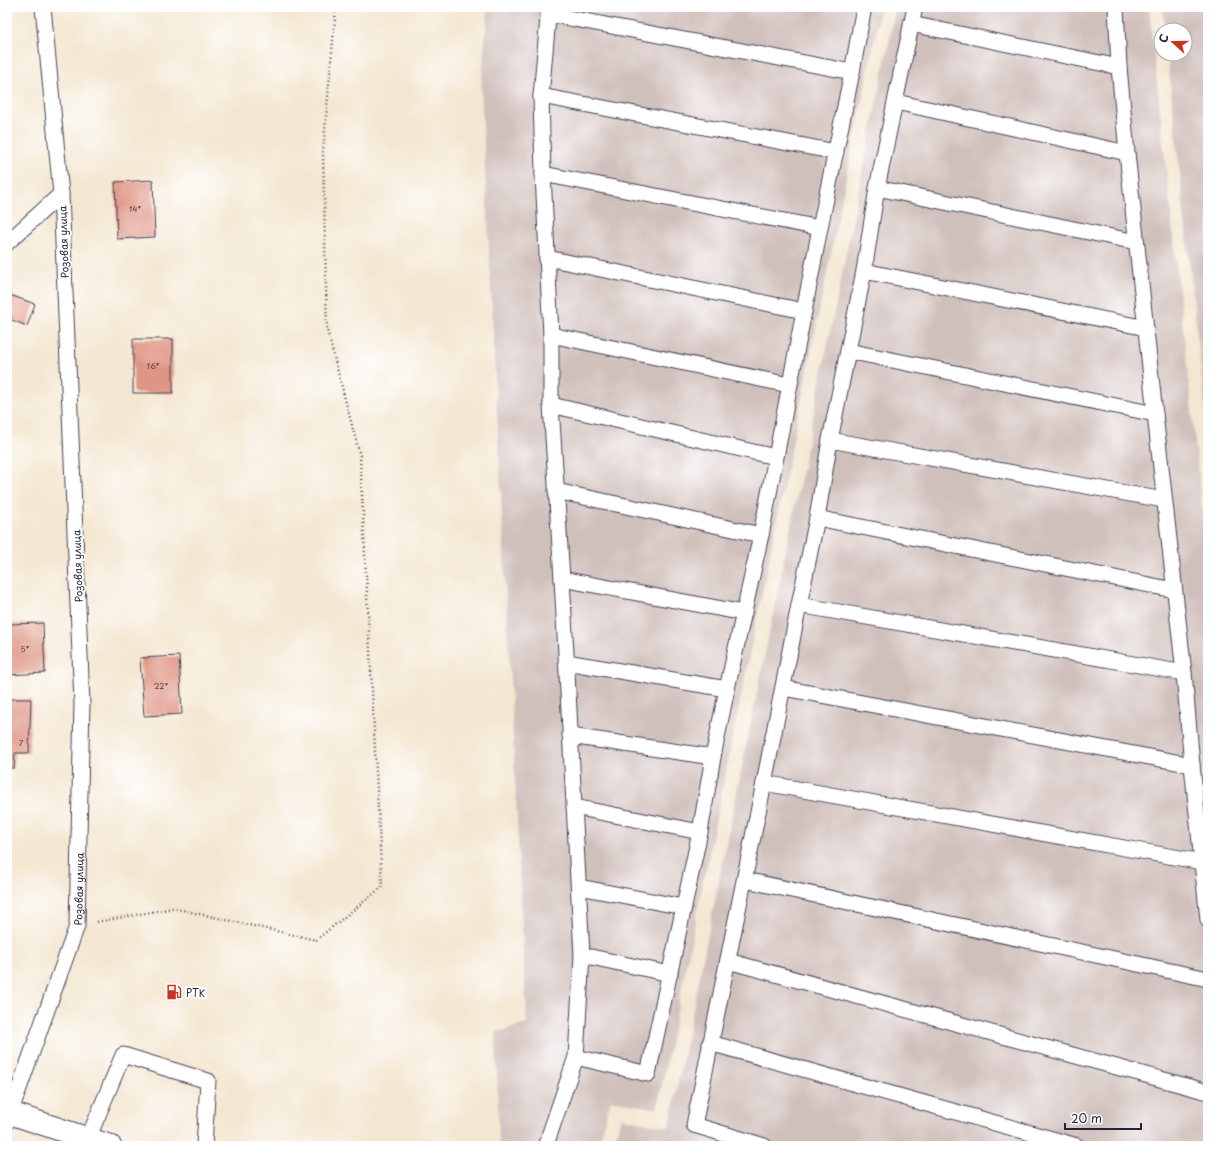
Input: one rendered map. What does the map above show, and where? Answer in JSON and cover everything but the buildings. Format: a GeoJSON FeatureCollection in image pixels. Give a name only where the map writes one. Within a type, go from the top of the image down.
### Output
{"type":"FeatureCollection","features":[{"type":"Feature","properties":{"kind":"street"},"geometry":{"type":"LineString","coordinates":[[8,1116],[110,1146]]}},
{"type":"Feature","properties":{"kind":"lane","name":"Розовая улица"},"geometry":{"type":"LineString","coordinates":[[8,1116],[77,926],[82,703],[61,194],[43,7]]}},
{"type":"Feature","properties":{"kind":"lane"},"geometry":{"type":"LineString","coordinates":[[576,1057],[648,1074],[700,832],[727,689],[761,535],[789,385],[864,7]]}},
{"type":"Feature","properties":{"kind":"lane"},"geometry":{"type":"LineString","coordinates":[[764,1146],[694,1125],[745,880],[817,518],[830,440],[864,271],[877,188],[915,7]]}},
{"type":"Feature","properties":{"kind":"lane"},"geometry":{"type":"LineString","coordinates":[[1116,7],[1119,67],[1127,154],[1154,414],[1184,673],[1208,920]]}},
{"type":"Feature","properties":{"kind":"lane"},"geometry":{"type":"LineString","coordinates":[[545,1146],[576,1057],[582,955],[551,405],[550,335],[541,96],[548,11],[852,72]]}},
{"type":"Feature","properties":{"kind":"lane"},"geometry":{"type":"LineString","coordinates":[[911,24],[1119,67]]}},
{"type":"Feature","properties":{"kind":"lane"},"geometry":{"type":"LineString","coordinates":[[541,96],[836,152]]}},
{"type":"Feature","properties":{"kind":"lane"},"geometry":{"type":"LineString","coordinates":[[896,102],[1127,154]]}},
{"type":"Feature","properties":{"kind":"lane"},"geometry":{"type":"LineString","coordinates":[[543,174],[820,228]]}},
{"type":"Feature","properties":{"kind":"lane"},"geometry":{"type":"LineString","coordinates":[[877,188],[1136,242]]}},
{"type":"Feature","properties":{"kind":"lane"},"geometry":{"type":"LineString","coordinates":[[7,242],[61,194]]}},
{"type":"Feature","properties":{"kind":"lane"},"geometry":{"type":"LineString","coordinates":[[547,258],[804,312]]}},
{"type":"Feature","properties":{"kind":"lane"},"geometry":{"type":"LineString","coordinates":[[864,271],[1146,328]]}},
{"type":"Feature","properties":{"kind":"lane"},"geometry":{"type":"LineString","coordinates":[[550,335],[789,385]]}},
{"type":"Feature","properties":{"kind":"lane"},"geometry":{"type":"LineString","coordinates":[[848,351],[1154,414]]}},
{"type":"Feature","properties":{"kind":"lane"},"geometry":{"type":"LineString","coordinates":[[551,405],[775,457]]}},
{"type":"Feature","properties":{"kind":"lane"},"geometry":{"type":"LineString","coordinates":[[830,440],[1164,500]]}},
{"type":"Feature","properties":{"kind":"lane"},"geometry":{"type":"LineString","coordinates":[[556,491],[761,535]]}},
{"type":"Feature","properties":{"kind":"lane"},"geometry":{"type":"LineString","coordinates":[[817,518],[1174,590]]}},
{"type":"Feature","properties":{"kind":"lane"},"geometry":{"type":"LineString","coordinates":[[562,579],[744,614]]}},
{"type":"Feature","properties":{"kind":"lane"},"geometry":{"type":"LineString","coordinates":[[799,605],[1184,673]]}},
{"type":"Feature","properties":{"kind":"lane"},"geometry":{"type":"LineString","coordinates":[[566,662],[727,689]]}},
{"type":"Feature","properties":{"kind":"lane"},"geometry":{"type":"LineString","coordinates":[[783,688],[1192,765]]}},
{"type":"Feature","properties":{"kind":"lane"},"geometry":{"type":"LineString","coordinates":[[570,736],[713,758]]}},
{"type":"Feature","properties":{"kind":"lane"},"geometry":{"type":"LineString","coordinates":[[764,784],[1202,862]]}},
{"type":"Feature","properties":{"kind":"lane"},"geometry":{"type":"LineString","coordinates":[[574,807],[700,832]]}},
{"type":"Feature","properties":{"kind":"lane"},"geometry":{"type":"LineString","coordinates":[[745,880],[1208,979]]}},
{"type":"Feature","properties":{"kind":"lane"},"geometry":{"type":"LineString","coordinates":[[579,888],[683,907]]}},
{"type":"Feature","properties":{"kind":"lane"},"geometry":{"type":"LineString","coordinates":[[582,955],[670,974]]}},
{"type":"Feature","properties":{"kind":"lane"},"geometry":{"type":"LineString","coordinates":[[728,961],[1208,1092]]}},
{"type":"Feature","properties":{"kind":"lane"},"geometry":{"type":"LineString","coordinates":[[710,1043],[1077,1146]]}},
{"type":"Feature","properties":{"kind":"lane"},"geometry":{"type":"LineString","coordinates":[[88,1139],[123,1055],[208,1082],[204,1146]]}},
{"type":"Feature","properties":{"kind":"path"},"geometry":{"type":"LineString","coordinates":[[77,926],[173,908],[316,940],[382,887],[360,456],[327,330],[323,152],[336,7]]}},
{"type":"Feature","properties":{"kind":"shaded area"},"geometry":{"type":"Polygon","coordinates":[[[488,7],[881,7],[657,1109],[611,1100],[598,1146],[499,1146],[496,1032],[527,1024],[481,87],[488,7]]]}},
{"type":"Feature","properties":{"kind":"shaded area"},"geometry":{"type":"Polygon","coordinates":[[[896,7],[1149,7],[1153,45],[1153,62],[1155,62],[1208,563],[1208,1146],[613,1146],[621,1118],[669,1127],[896,7]]]}},
{"type":"Feature","properties":{"kind":"shaded area"},"geometry":{"type":"Polygon","coordinates":[[[1162,7],[1208,7],[1208,435],[1168,62],[1193,62],[1193,22],[1164,22],[1162,7]]]}},
{"type":"Feature","properties":{"kind":"place","name":"РТК"},"geometry":{"type":"Point","coordinates":[174,992]}}]}
